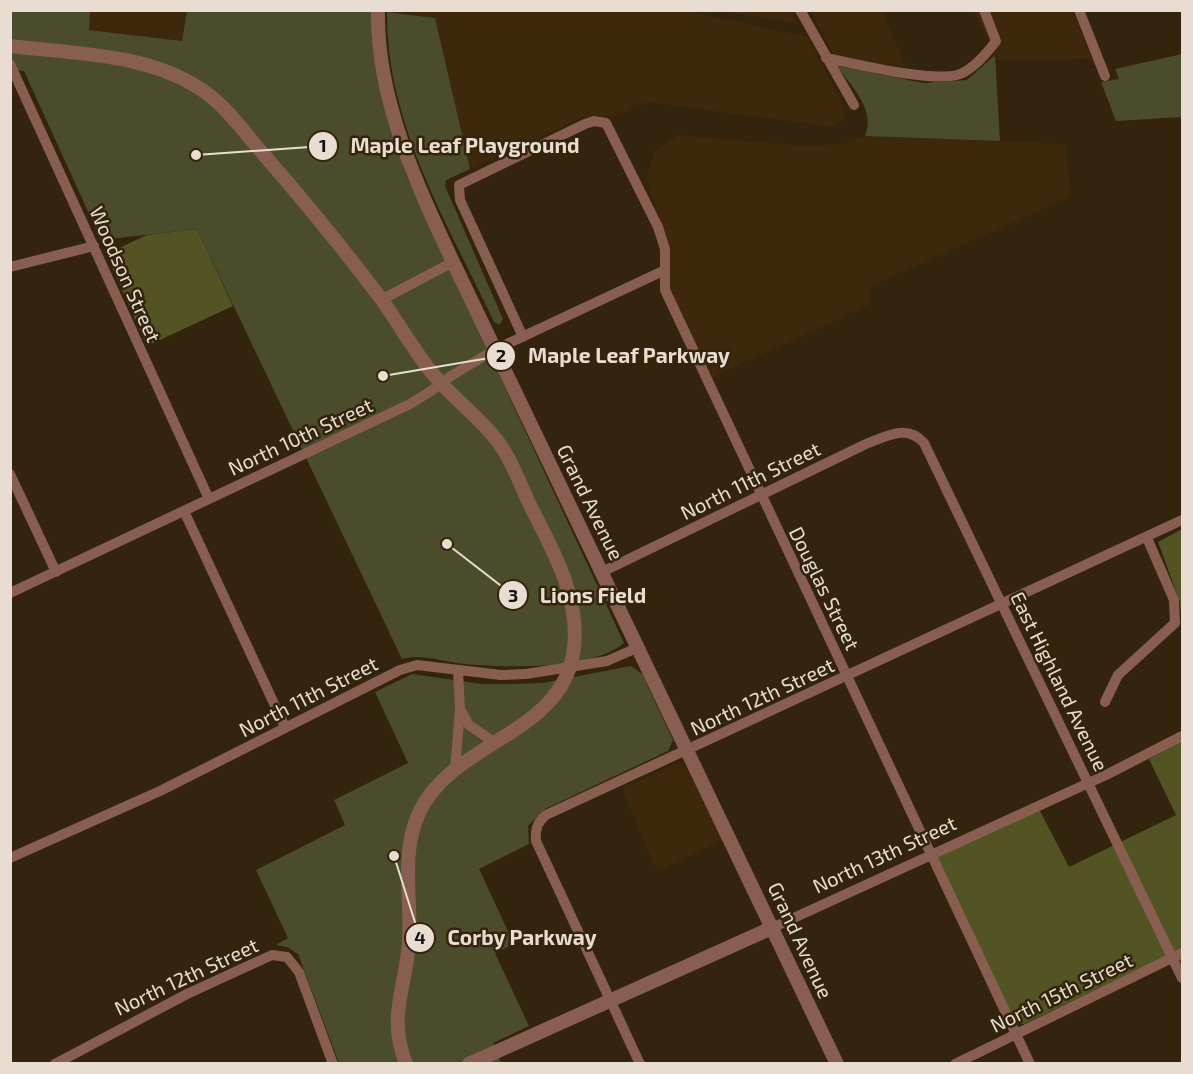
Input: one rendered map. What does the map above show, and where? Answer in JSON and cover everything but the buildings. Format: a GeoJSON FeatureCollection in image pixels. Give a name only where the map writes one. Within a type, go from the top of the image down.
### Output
{"type":"FeatureCollection","features":[{"type":"Feature","properties":{"kind":"street","name":"Grand Avenue"},"geometry":{"type":"LineString","coordinates":[[378,10],[384,67],[407,159],[453,262],[774,927],[837,1064]]}},
{"type":"Feature","properties":{"kind":"street"},"geometry":{"type":"LineString","coordinates":[[800,10],[854,105]]}},
{"type":"Feature","properties":{"kind":"street"},"geometry":{"type":"LineString","coordinates":[[826,58],[916,75],[958,75],[984,56],[996,41],[984,10]]}},
{"type":"Feature","properties":{"kind":"street"},"geometry":{"type":"LineString","coordinates":[[1079,10],[1105,76]]}},
{"type":"Feature","properties":{"kind":"street"},"geometry":{"type":"LineString","coordinates":[[10,46],[127,61],[158,69],[208,94],[274,167],[381,300],[433,374],[494,436],[509,458],[559,563],[569,591],[575,623],[569,671],[553,699],[541,712],[455,769],[427,797],[411,836],[406,895],[409,942],[396,1018],[399,1045],[406,1064]]}},
{"type":"Feature","properties":{"kind":"street","name":"Woodson Street"},"geometry":{"type":"LineString","coordinates":[[10,64],[208,499]]}},
{"type":"Feature","properties":{"kind":"street","name":"Douglas Street"},"geometry":{"type":"LineString","coordinates":[[523,337],[460,200],[459,185],[585,124],[594,121],[606,123],[658,227],[665,249],[663,271],[665,290],[1030,1064]]}},
{"type":"Feature","properties":{"kind":"street"},"geometry":{"type":"LineString","coordinates":[[10,267],[94,246]]}},
{"type":"Feature","properties":{"kind":"street"},"geometry":{"type":"LineString","coordinates":[[381,300],[453,262]]}},
{"type":"Feature","properties":{"kind":"street","name":"North 10th Street"},"geometry":{"type":"LineString","coordinates":[[10,593],[410,404],[496,349],[663,271]]}},
{"type":"Feature","properties":{"kind":"street","name":"East Highland Avenue"},"geometry":{"type":"LineString","coordinates":[[882,438],[908,431],[916,434],[924,443],[1089,783],[1178,956],[1182,978]]}},
{"type":"Feature","properties":{"kind":"street","name":"North 11th Street"},"geometry":{"type":"LineString","coordinates":[[602,572],[882,438]]}},
{"type":"Feature","properties":{"kind":"street"},"geometry":{"type":"LineString","coordinates":[[10,474],[56,572]]}},
{"type":"Feature","properties":{"kind":"street"},"geometry":{"type":"LineString","coordinates":[[184,512],[285,728]]}},
{"type":"Feature","properties":{"kind":"street","name":"North 12th Street"},"geometry":{"type":"LineString","coordinates":[[612,999],[536,841],[535,830],[546,815],[1182,520]]}},
{"type":"Feature","properties":{"kind":"street"},"geometry":{"type":"LineString","coordinates":[[1105,702],[1119,675],[1175,623],[1174,600],[1147,538]]}},
{"type":"Feature","properties":{"kind":"street","name":"North 11th Street"},"geometry":{"type":"LineString","coordinates":[[10,858],[160,791],[400,670],[417,665],[458,672],[526,674],[607,661],[639,647]]}},
{"type":"Feature","properties":{"kind":"street"},"geometry":{"type":"LineString","coordinates":[[455,769],[460,709],[458,672]]}},
{"type":"Feature","properties":{"kind":"street"},"geometry":{"type":"LineString","coordinates":[[460,709],[470,725],[494,742]]}},
{"type":"Feature","properties":{"kind":"street","name":"North 13th Street"},"geometry":{"type":"LineString","coordinates":[[469,1064],[1089,783],[1182,736]]}},
{"type":"Feature","properties":{"kind":"street","name":"North 12th Street"},"geometry":{"type":"LineString","coordinates":[[55,1064],[176,999],[272,955],[286,957],[299,972],[333,1064]]}},
{"type":"Feature","properties":{"kind":"street","name":"North 15th Street"},"geometry":{"type":"LineString","coordinates":[[955,1064],[1178,956]]}},
{"type":"Feature","properties":{"kind":"street"},"geometry":{"type":"LineString","coordinates":[[612,999],[640,1064]]}},
{"type":"Feature","properties":{"kind":"shaded area"},"geometry":{"type":"Polygon","coordinates":[[[682,10],[808,37],[841,101],[845,115],[842,120],[834,126],[825,126],[647,102],[611,118],[597,115],[584,117],[470,169],[435,18],[387,11],[682,10]]]}},
{"type":"Feature","properties":{"kind":"shaded area"},"geometry":{"type":"Polygon","coordinates":[[[90,11],[187,11],[182,41],[88,29],[90,11]]]}},
{"type":"Feature","properties":{"kind":"shaded area"},"geometry":{"type":"Polygon","coordinates":[[[724,11],[789,11],[796,22],[787,22],[724,11]]]}},
{"type":"Feature","properties":{"kind":"shaded area"},"geometry":{"type":"Polygon","coordinates":[[[811,11],[882,11],[907,68],[834,56],[811,11]]]}},
{"type":"Feature","properties":{"kind":"shaded area"},"geometry":{"type":"Polygon","coordinates":[[[974,11],[1073,11],[1092,59],[998,60],[974,11]]]}},
{"type":"Feature","properties":{"kind":"shaded area"},"geometry":{"type":"Polygon","coordinates":[[[678,135],[807,146],[842,144],[865,136],[1065,144],[1071,197],[870,286],[871,304],[711,378],[668,286],[669,248],[646,181],[654,152],[678,135]]]}},
{"type":"Feature","properties":{"kind":"shaded area"},"geometry":{"type":"Polygon","coordinates":[[[678,763],[687,768],[722,840],[657,871],[622,789],[678,763]]]}},
{"type":"Feature","properties":{"kind":"green space"},"geometry":{"type":"Polygon","coordinates":[[[11,11],[90,11],[89,30],[182,41],[187,11],[372,11],[384,103],[406,175],[624,643],[610,652],[591,658],[548,665],[482,665],[426,657],[402,659],[197,229],[101,240],[24,71],[11,69],[11,11]]]}},
{"type":"Feature","properties":{"kind":"green space"},"geometry":{"type":"Polygon","coordinates":[[[387,12],[435,18],[470,169],[446,180],[445,186],[503,319],[499,325],[494,322],[440,210],[408,133],[389,53],[387,12]]]}},
{"type":"Feature","properties":{"kind":"green space"},"geometry":{"type":"Polygon","coordinates":[[[1182,54],[1182,117],[1116,121],[1101,82],[1119,79],[1115,69],[1182,54]]]}},
{"type":"Feature","properties":{"kind":"green space"},"geometry":{"type":"Polygon","coordinates":[[[995,55],[1000,141],[865,136],[868,126],[865,108],[837,66],[923,83],[967,80],[995,55]]]}},
{"type":"Feature","properties":{"kind":"green space"},"geometry":{"type":"Polygon","coordinates":[[[197,229],[233,306],[147,346],[106,254],[147,235],[197,229]]]}},
{"type":"Feature","properties":{"kind":"green space"},"geometry":{"type":"Polygon","coordinates":[[[1182,529],[1182,627],[1180,602],[1158,542],[1182,529]]]}},
{"type":"Feature","properties":{"kind":"green space"},"geometry":{"type":"Polygon","coordinates":[[[631,666],[642,674],[673,740],[668,751],[545,809],[528,826],[529,844],[479,869],[514,944],[495,953],[529,1026],[493,1043],[501,1063],[339,1063],[298,954],[287,947],[276,945],[288,938],[256,870],[345,825],[334,800],[408,763],[375,692],[412,674],[482,684],[542,683],[631,666]]]}},
{"type":"Feature","properties":{"kind":"green space"},"geometry":{"type":"Polygon","coordinates":[[[1182,741],[1182,965],[1176,951],[1024,1024],[1015,1023],[937,860],[939,855],[1039,809],[1069,867],[1176,815],[1149,759],[1182,741]]]}},
{"type":"Feature","properties":{"kind":"place","name":"Maple Leaf Playground"},"geometry":{"type":"Point","coordinates":[196,155]}},
{"type":"Feature","properties":{"kind":"place","name":"Maple Leaf Parkway"},"geometry":{"type":"Point","coordinates":[383,376]}},
{"type":"Feature","properties":{"kind":"place","name":"Lions Field"},"geometry":{"type":"Point","coordinates":[447,544]}},
{"type":"Feature","properties":{"kind":"place","name":"Corby Parkway"},"geometry":{"type":"Point","coordinates":[394,856]}}]}
